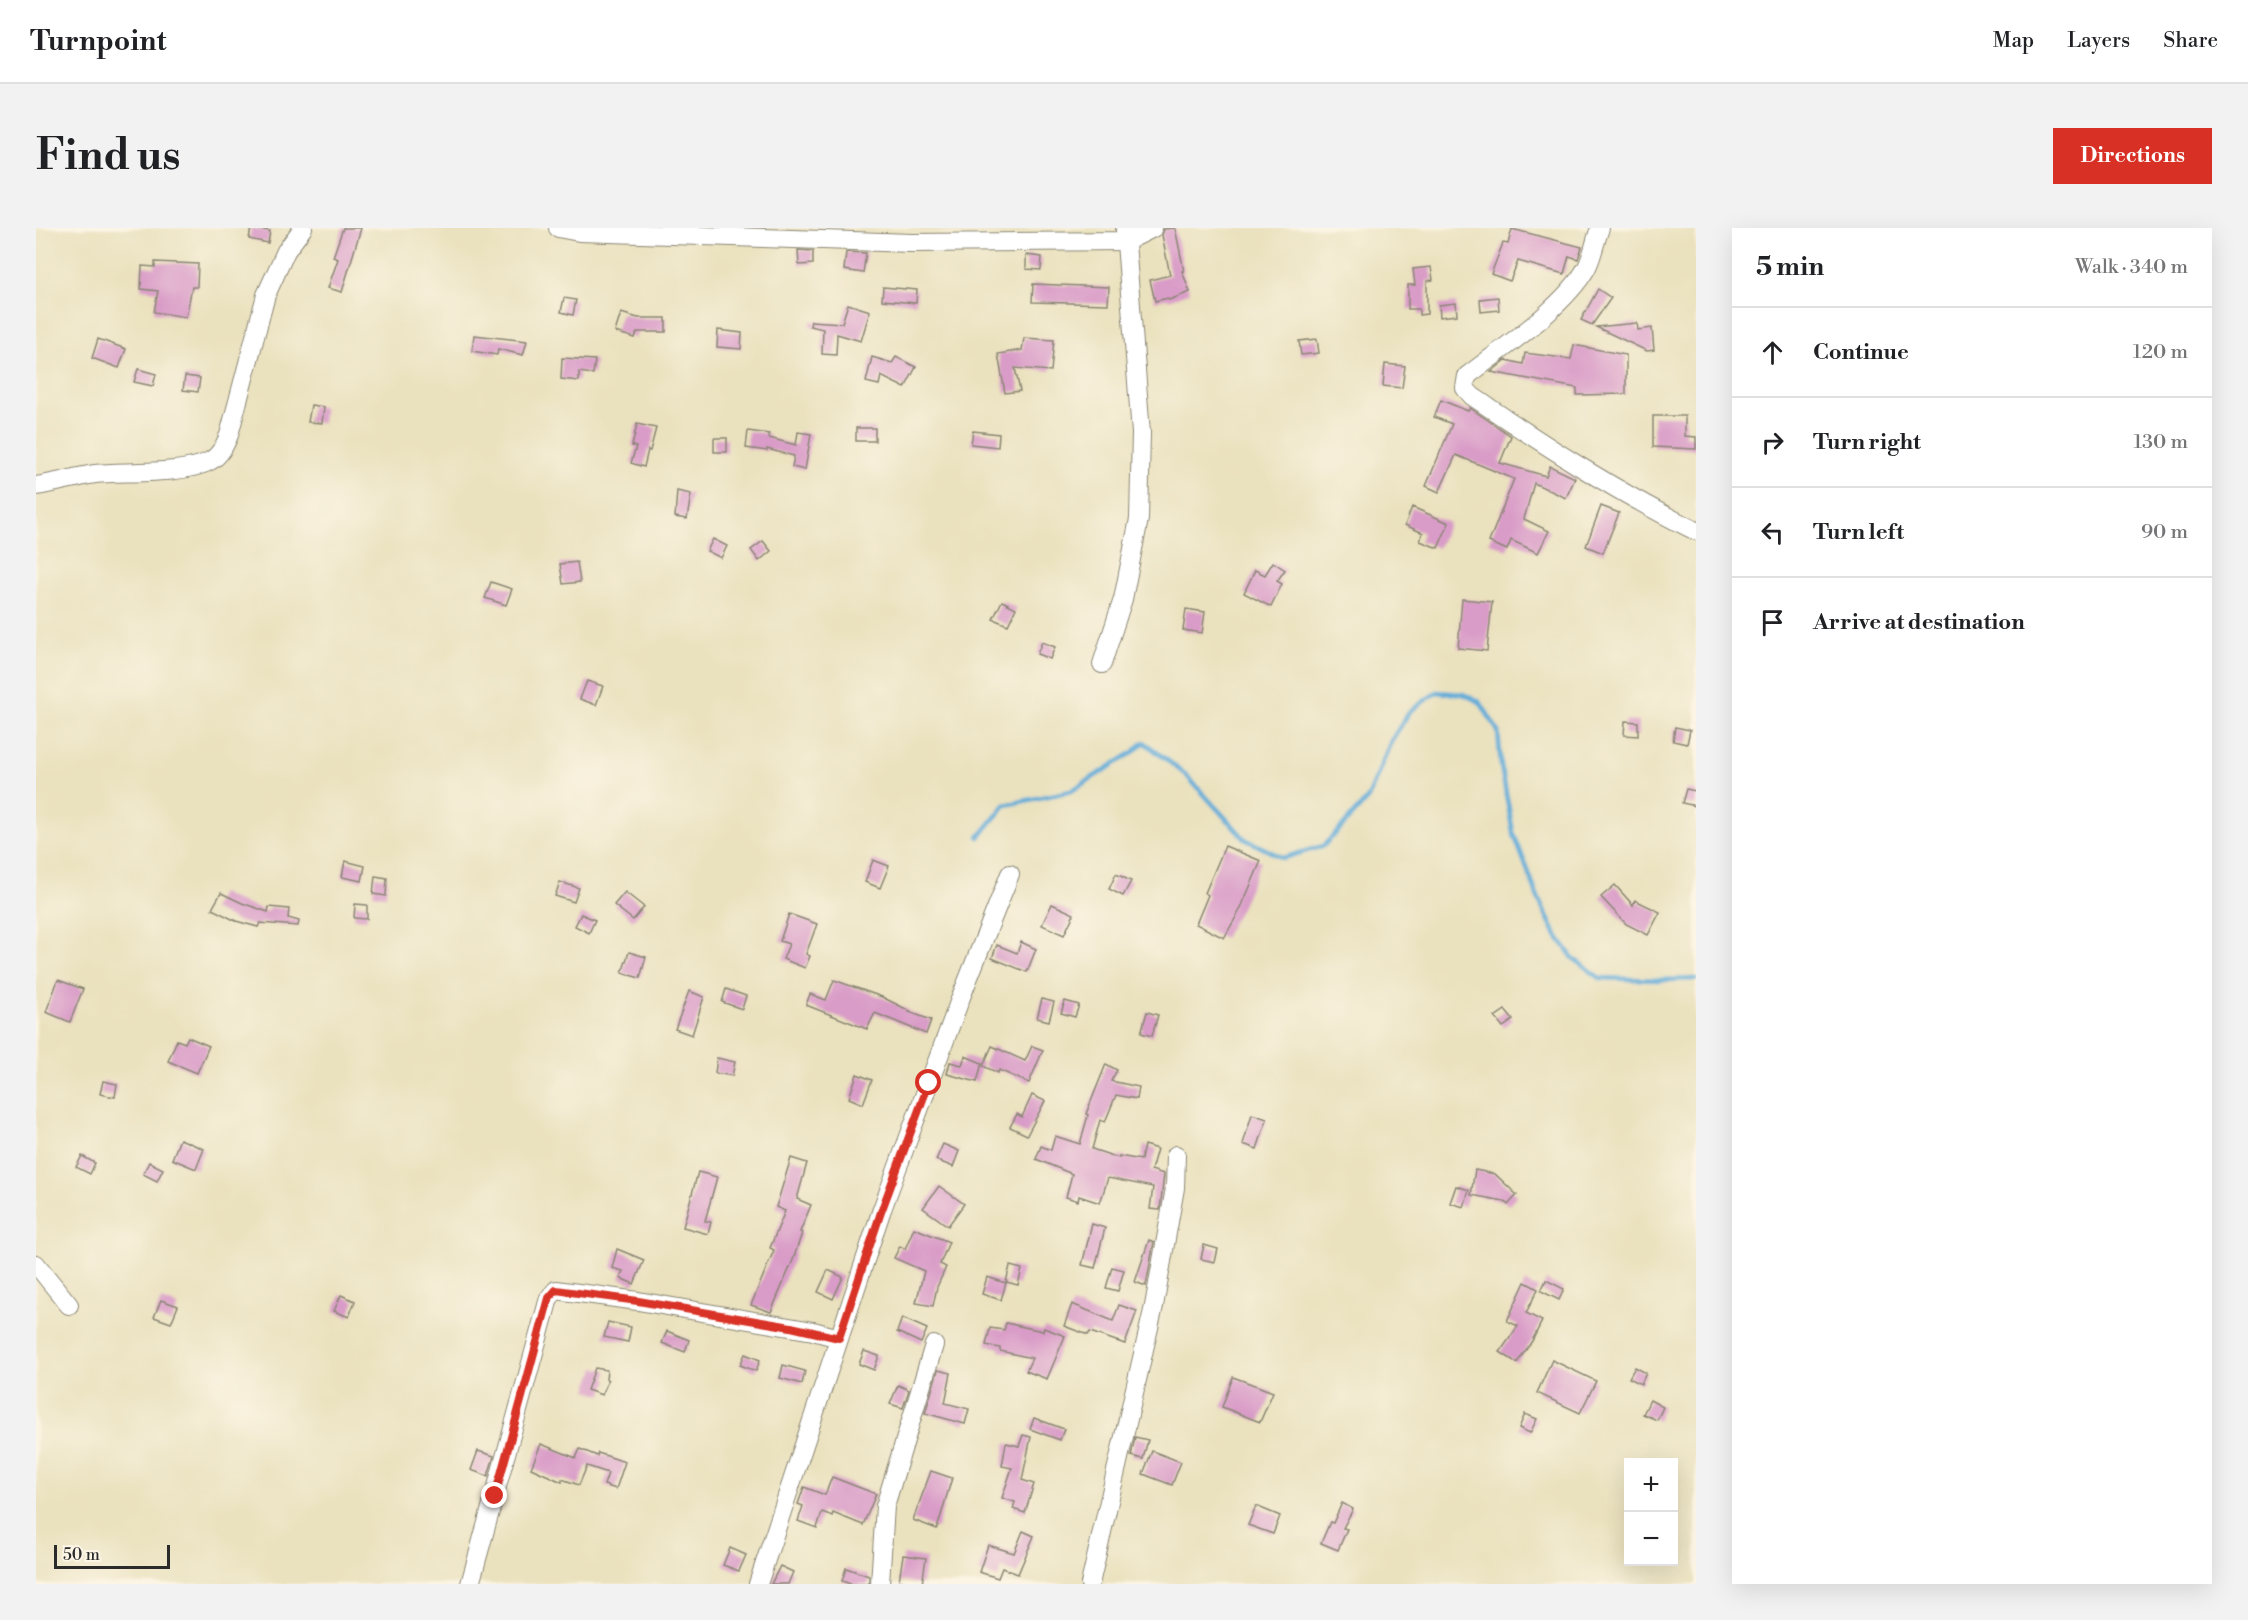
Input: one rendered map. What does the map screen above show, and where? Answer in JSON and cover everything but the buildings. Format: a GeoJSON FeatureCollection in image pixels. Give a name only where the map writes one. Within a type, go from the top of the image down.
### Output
{"type":"FeatureCollection","features":[{"type":"Feature","properties":{"kind":"street"},"geometry":{"type":"LineString","coordinates":[[36,486],[94,475],[197,466],[212,460],[222,450],[229,435],[266,295],[286,251],[303,228]]}},
{"type":"Feature","properties":{"kind":"street"},"geometry":{"type":"LineString","coordinates":[[558,228],[579,232],[912,243],[1126,234],[1153,228]]}},
{"type":"Feature","properties":{"kind":"street"},"geometry":{"type":"LineString","coordinates":[[1600,228],[1591,258],[1575,286],[1552,309],[1467,376],[1465,388],[1472,396],[1534,439],[1696,531]]}},
{"type":"Feature","properties":{"kind":"street"},"geometry":{"type":"LineString","coordinates":[[1102,664],[1123,599],[1139,519],[1141,433],[1126,234]]}},
{"type":"Feature","properties":{"kind":"street"},"geometry":{"type":"LineString","coordinates":[[758,1584],[881,1212],[961,997],[1010,874]]}},
{"type":"Feature","properties":{"kind":"street"},"geometry":{"type":"LineString","coordinates":[[1090,1584],[1154,1306],[1175,1188],[1176,1155]]}},
{"type":"Feature","properties":{"kind":"street"},"geometry":{"type":"LineString","coordinates":[[36,1264],[69,1305]]}},
{"type":"Feature","properties":{"kind":"street"},"geometry":{"type":"LineString","coordinates":[[470,1584],[549,1298],[556,1290],[766,1323],[839,1338]]}},
{"type":"Feature","properties":{"kind":"street"},"geometry":{"type":"LineString","coordinates":[[880,1584],[885,1506],[934,1345]]}},
{"type":"Feature","properties":{"kind":"waterway"},"geometry":{"type":"LineString","coordinates":[[979,837],[1005,805],[1071,791],[1132,753],[1144,742],[1186,775],[1245,839],[1283,858],[1323,846],[1368,798],[1391,741],[1410,711],[1437,692],[1463,694],[1480,702],[1498,731],[1501,766],[1513,832],[1539,900],[1555,933],[1573,958],[1600,978],[1696,979]]}},
{"type":"Feature","properties":{"kind":"route"},"geometry":{"type":"LineString","coordinates":[[495,1496],[549,1298],[556,1290],[638,1301],[813,1331],[839,1338],[881,1212],[929,1083]]}}]}
